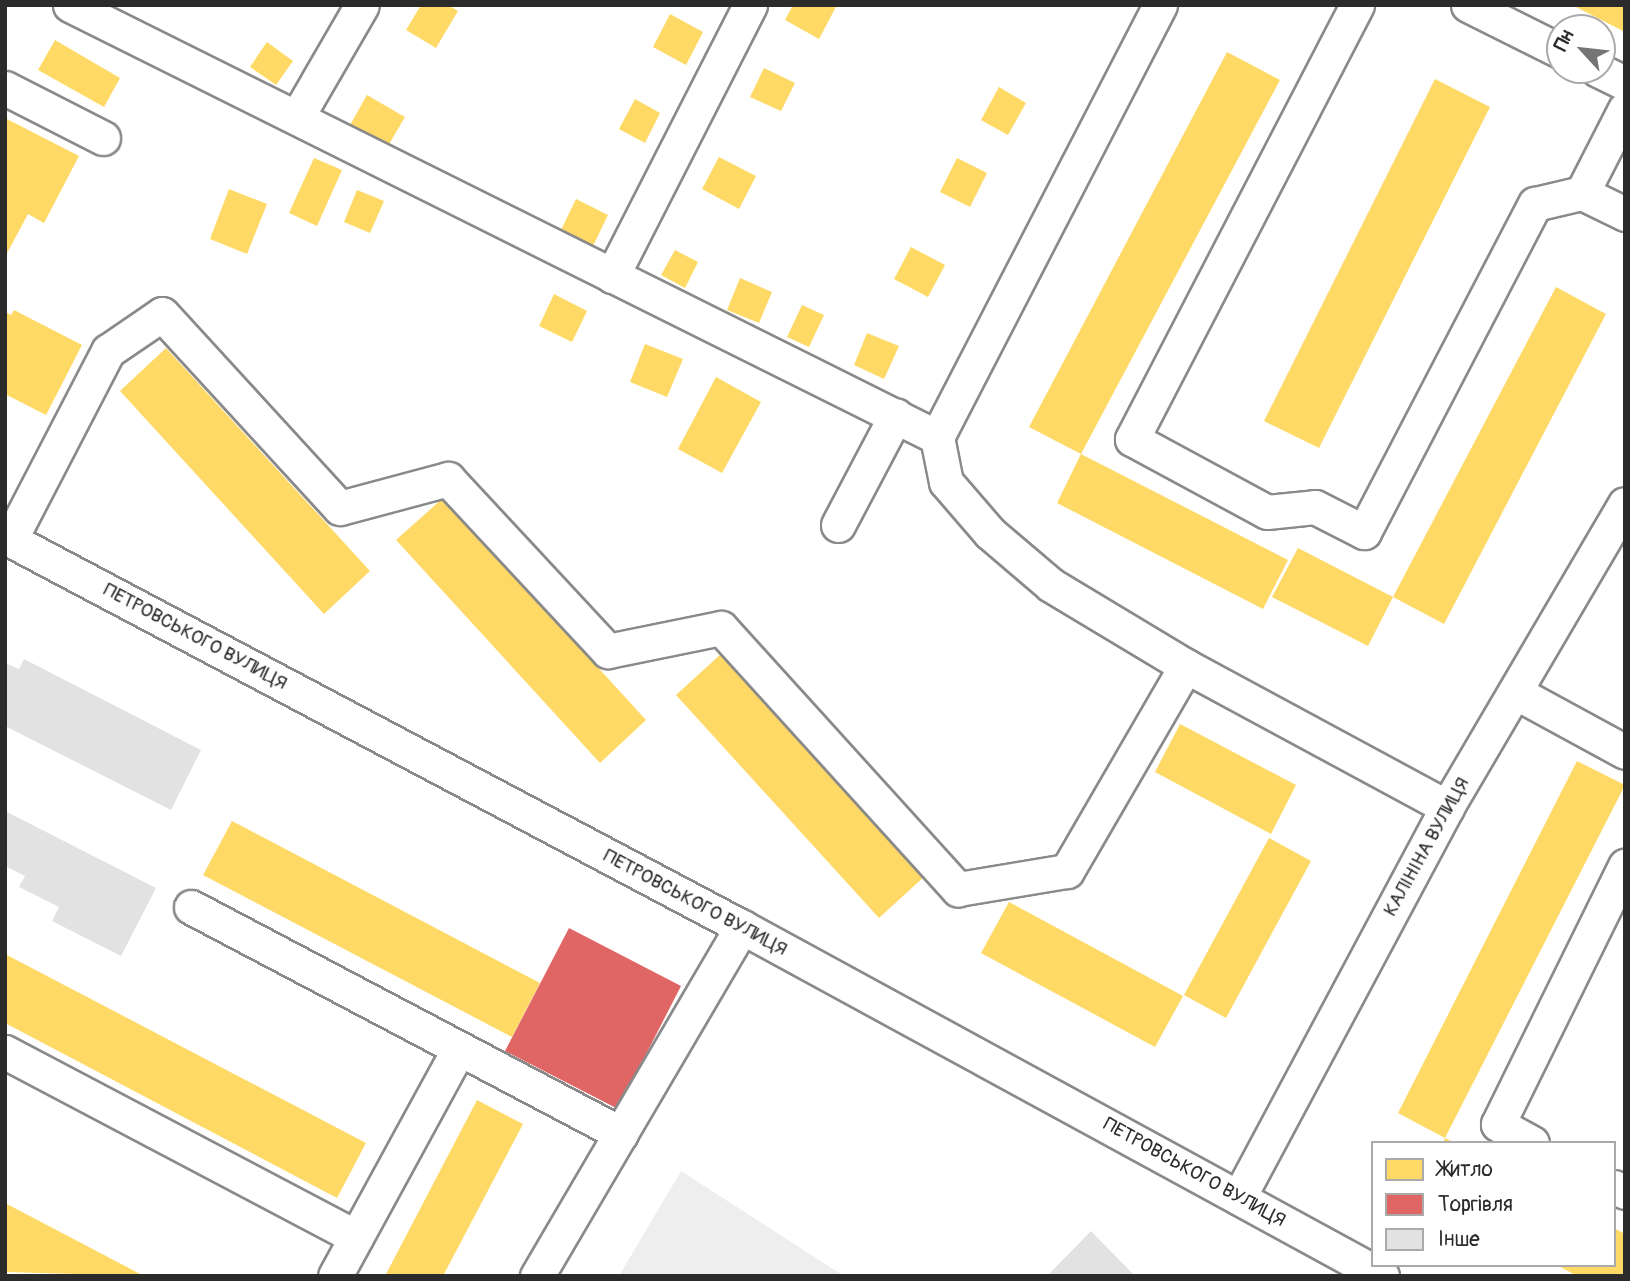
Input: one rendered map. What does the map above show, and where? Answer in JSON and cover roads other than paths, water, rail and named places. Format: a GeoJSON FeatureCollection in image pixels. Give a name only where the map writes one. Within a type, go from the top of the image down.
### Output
{"type":"FeatureCollection","features":[{"type":"Feature","properties":{"kind":"street"},"geometry":{"type":"LineString","coordinates":[[70,5],[937,437]]}},
{"type":"Feature","properties":{"kind":"street"},"geometry":{"type":"LineString","coordinates":[[297,117],[362,5]]}},
{"type":"Feature","properties":{"kind":"street"},"geometry":{"type":"LineString","coordinates":[[612,276],[750,5]]}},
{"type":"Feature","properties":{"kind":"street"},"geometry":{"type":"LineString","coordinates":[[1160,5],[937,437],[946,482],[990,533],[1051,585],[1186,666],[1447,807]]}},
{"type":"Feature","properties":{"kind":"street"},"geometry":{"type":"LineString","coordinates":[[1357,5],[1132,439],[1267,512],[1315,507],[1364,532],[1535,204],[1582,193],[1625,214]]}},
{"type":"Feature","properties":{"kind":"street"},"geometry":{"type":"LineString","coordinates":[[1468,5],[1546,44]]}},
{"type":"Feature","properties":{"kind":"street"},"geometry":{"type":"LineString","coordinates":[[5,88],[103,138]]}},
{"type":"Feature","properties":{"kind":"street"},"geometry":{"type":"LineString","coordinates":[[1582,193],[1625,109]]}},
{"type":"Feature","properties":{"kind":"street"},"geometry":{"type":"LineString","coordinates":[[8,538],[108,351],[162,314],[340,508],[448,479],[608,652],[721,628],[958,889],[1067,871],[1186,666]]}},
{"type":"Feature","properties":{"kind":"street"},"geometry":{"type":"LineString","coordinates":[[838,525],[896,415]]}},
{"type":"Feature","properties":{"kind":"street","name":"КАЛІНІНА ВУЛИЦЯ"},"geometry":{"type":"LineString","coordinates":[[1239,1197],[1447,807],[1625,504]]}},
{"type":"Feature","properties":{"kind":"street","name":"ПЕТРОВСЬКОГО ВУЛИЦЯ"},"geometry":{"type":"LineString","coordinates":[[8,538],[742,928],[1239,1197],[1345,1267],[1382,1276]]}},
{"type":"Feature","properties":{"kind":"street"},"geometry":{"type":"LineString","coordinates":[[1515,692],[1625,752]]}},
{"type":"Feature","properties":{"kind":"street"},"geometry":{"type":"LineString","coordinates":[[1528,1141],[1498,1124],[1615,910],[1625,866]]}},
{"type":"Feature","properties":{"kind":"street"},"geometry":{"type":"LineString","coordinates":[[191,907],[621,1134]]}},
{"type":"Feature","properties":{"kind":"street"},"geometry":{"type":"LineString","coordinates":[[537,1276],[742,928]]}},
{"type":"Feature","properties":{"kind":"street"},"geometry":{"type":"LineString","coordinates":[[335,1276],[459,1049]]}},
{"type":"Feature","properties":{"kind":"street"},"geometry":{"type":"LineString","coordinates":[[5,1052],[356,1237]]}}]}
